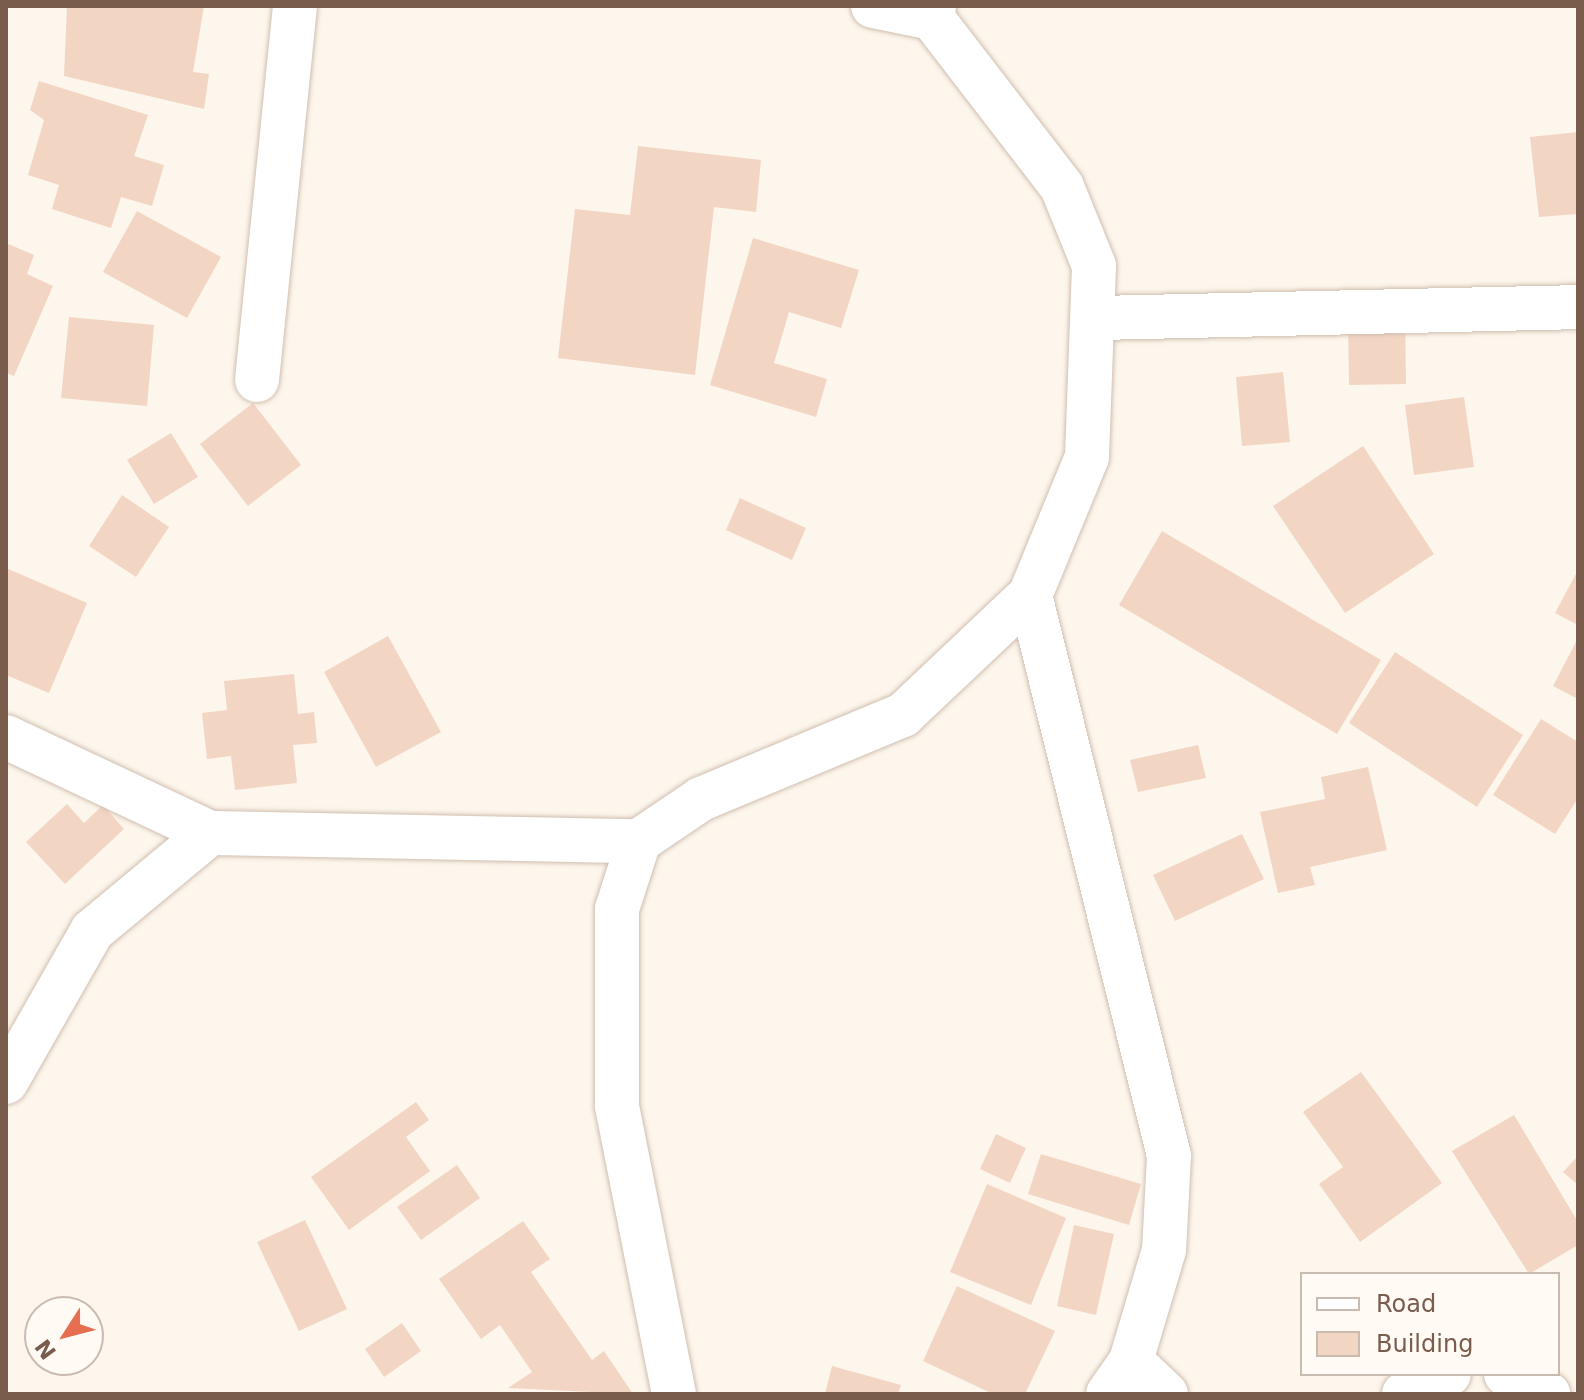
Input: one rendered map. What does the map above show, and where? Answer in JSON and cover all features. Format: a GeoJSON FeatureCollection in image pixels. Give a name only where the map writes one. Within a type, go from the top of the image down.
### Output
{"type":"FeatureCollection","features":[{"type":"Feature","properties":{"kind":"street"},"geometry":{"type":"LineString","coordinates":[[257,380],[295,6]]}},
{"type":"Feature","properties":{"kind":"street"},"geometry":{"type":"LineString","coordinates":[[6,737],[210,833],[639,841],[701,799],[903,715],[1030,595],[1087,457],[1098,318],[1094,266],[1062,187],[933,12],[873,6]]}},
{"type":"Feature","properties":{"kind":"street"},"geometry":{"type":"LineString","coordinates":[[1098,318],[1578,307]]}},
{"type":"Feature","properties":{"kind":"street"},"geometry":{"type":"LineString","coordinates":[[1030,595],[1169,1156],[1164,1250],[1119,1378],[1166,1394]]}},
{"type":"Feature","properties":{"kind":"street"},"geometry":{"type":"LineString","coordinates":[[6,1082],[92,931],[210,833]]}},
{"type":"Feature","properties":{"kind":"street"},"geometry":{"type":"LineString","coordinates":[[639,841],[617,909],[617,1106],[674,1394]]}},
{"type":"Feature","properties":{"kind":"street"},"geometry":{"type":"LineString","coordinates":[[1404,1394],[1444,1376]]}},
{"type":"Feature","properties":{"kind":"street"},"geometry":{"type":"LineString","coordinates":[[1510,1376],[1548,1394]]}},
{"type":"Feature","properties":{"kind":"building"},"geometry":{"type":"Polygon","coordinates":[[[67,6],[204,6],[193,72],[209,74],[204,109],[64,76],[67,6]]]}},
{"type":"Feature","properties":{"kind":"building"},"geometry":{"type":"Polygon","coordinates":[[[39,81],[148,115],[134,156],[164,165],[152,206],[121,197],[111,228],[52,209],[59,185],[28,175],[44,120],[30,110],[39,81]]]}},
{"type":"Feature","properties":{"kind":"building"},"geometry":{"type":"Polygon","coordinates":[[[1578,132],[1578,214],[1539,217],[1530,137],[1578,132]]]}},
{"type":"Feature","properties":{"kind":"building"},"geometry":{"type":"Polygon","coordinates":[[[638,146],[761,160],[756,212],[714,207],[695,375],[558,358],[575,209],[630,215],[638,146]]]}},
{"type":"Feature","properties":{"kind":"building"},"geometry":{"type":"Polygon","coordinates":[[[137,211],[221,257],[187,318],[103,272],[137,211]]]}},
{"type":"Feature","properties":{"kind":"building"},"geometry":{"type":"Polygon","coordinates":[[[753,238],[859,270],[841,328],[789,312],[774,363],[827,379],[816,417],[710,385],[753,238]]]}},
{"type":"Feature","properties":{"kind":"building"},"geometry":{"type":"Polygon","coordinates":[[[6,243],[34,255],[27,274],[53,286],[14,376],[6,373],[6,243]]]}},
{"type":"Feature","properties":{"kind":"building"},"geometry":{"type":"Polygon","coordinates":[[[69,317],[154,325],[147,406],[61,398],[69,317]]]}},
{"type":"Feature","properties":{"kind":"building"},"geometry":{"type":"Polygon","coordinates":[[[1348,318],[1405,318],[1406,384],[1349,385],[1348,318]]]}},
{"type":"Feature","properties":{"kind":"building"},"geometry":{"type":"Polygon","coordinates":[[[1283,372],[1290,442],[1242,446],[1236,377],[1283,372]]]}},
{"type":"Feature","properties":{"kind":"building"},"geometry":{"type":"Polygon","coordinates":[[[1464,397],[1474,467],[1414,475],[1405,405],[1464,397]]]}},
{"type":"Feature","properties":{"kind":"building"},"geometry":{"type":"Polygon","coordinates":[[[253,403],[301,465],[248,506],[200,444],[253,403]]]}},
{"type":"Feature","properties":{"kind":"building"},"geometry":{"type":"Polygon","coordinates":[[[171,433],[198,477],[154,504],[127,460],[171,433]]]}},
{"type":"Feature","properties":{"kind":"building"},"geometry":{"type":"Polygon","coordinates":[[[1363,446],[1434,554],[1345,613],[1273,506],[1363,446]]]}},
{"type":"Feature","properties":{"kind":"building"},"geometry":{"type":"Polygon","coordinates":[[[122,495],[169,527],[136,577],[89,546],[122,495]]]}},
{"type":"Feature","properties":{"kind":"building"},"geometry":{"type":"Polygon","coordinates":[[[740,498],[806,528],[792,560],[726,530],[740,498]]]}},
{"type":"Feature","properties":{"kind":"building"},"geometry":{"type":"Polygon","coordinates":[[[1162,531],[1381,660],[1337,734],[1119,605],[1162,531]]]}},
{"type":"Feature","properties":{"kind":"building"},"geometry":{"type":"Polygon","coordinates":[[[6,568],[87,603],[49,693],[6,675],[6,568]]]}},
{"type":"Feature","properties":{"kind":"building"},"geometry":{"type":"Polygon","coordinates":[[[1578,570],[1578,625],[1555,613],[1578,570]]]}},
{"type":"Feature","properties":{"kind":"building"},"geometry":{"type":"Polygon","coordinates":[[[388,636],[441,732],[376,767],[324,672],[388,636]]]}},
{"type":"Feature","properties":{"kind":"building"},"geometry":{"type":"Polygon","coordinates":[[[1578,638],[1578,699],[1553,686],[1578,638]]]}},
{"type":"Feature","properties":{"kind":"building"},"geometry":{"type":"Polygon","coordinates":[[[1395,652],[1523,735],[1477,807],[1349,723],[1395,652]]]}},
{"type":"Feature","properties":{"kind":"building"},"geometry":{"type":"Polygon","coordinates":[[[294,674],[298,714],[314,712],[317,743],[293,745],[297,783],[235,790],[231,756],[207,759],[202,713],[227,710],[224,681],[294,674]]]}},
{"type":"Feature","properties":{"kind":"building"},"geometry":{"type":"Polygon","coordinates":[[[1541,719],[1578,742],[1578,798],[1555,834],[1493,795],[1541,719]]]}},
{"type":"Feature","properties":{"kind":"building"},"geometry":{"type":"Polygon","coordinates":[[[1198,745],[1206,778],[1138,792],[1130,760],[1198,745]]]}},
{"type":"Feature","properties":{"kind":"building"},"geometry":{"type":"Polygon","coordinates":[[[1368,767],[1387,850],[1310,867],[1315,885],[1278,893],[1260,812],[1325,799],[1321,777],[1368,767]]]}},
{"type":"Feature","properties":{"kind":"building"},"geometry":{"type":"Polygon","coordinates":[[[67,804],[84,823],[103,805],[124,829],[65,884],[26,842],[67,804]]]}},
{"type":"Feature","properties":{"kind":"building"},"geometry":{"type":"Polygon","coordinates":[[[1242,834],[1264,879],[1175,921],[1153,875],[1242,834]]]}},
{"type":"Feature","properties":{"kind":"building"},"geometry":{"type":"Polygon","coordinates":[[[1361,1072],[1442,1183],[1360,1242],[1319,1184],[1343,1167],[1303,1112],[1361,1072]]]}},
{"type":"Feature","properties":{"kind":"building"},"geometry":{"type":"Polygon","coordinates":[[[416,1102],[429,1120],[406,1137],[430,1171],[349,1230],[311,1177],[416,1102]]]}},
{"type":"Feature","properties":{"kind":"building"},"geometry":{"type":"Polygon","coordinates":[[[1514,1115],[1578,1222],[1578,1245],[1528,1272],[1452,1151],[1514,1115]]]}},
{"type":"Feature","properties":{"kind":"building"},"geometry":{"type":"Polygon","coordinates":[[[996,1134],[1026,1148],[1010,1183],[980,1169],[996,1134]]]}},
{"type":"Feature","properties":{"kind":"building"},"geometry":{"type":"Polygon","coordinates":[[[1041,1154],[1141,1184],[1129,1225],[1028,1194],[1041,1154]]]}},
{"type":"Feature","properties":{"kind":"building"},"geometry":{"type":"Polygon","coordinates":[[[1578,1156],[1578,1185],[1563,1172],[1578,1156]]]}},
{"type":"Feature","properties":{"kind":"building"},"geometry":{"type":"Polygon","coordinates":[[[457,1165],[480,1198],[421,1240],[397,1207],[457,1165]]]}},
{"type":"Feature","properties":{"kind":"building"},"geometry":{"type":"Polygon","coordinates":[[[987,1184],[1066,1218],[1031,1305],[950,1272],[987,1184]]]}},
{"type":"Feature","properties":{"kind":"building"},"geometry":{"type":"Polygon","coordinates":[[[305,1220],[347,1309],[299,1331],[257,1242],[305,1220]]]}},
{"type":"Feature","properties":{"kind":"building"},"geometry":{"type":"Polygon","coordinates":[[[523,1221],[550,1259],[531,1272],[592,1360],[604,1351],[633,1394],[508,1388],[532,1372],[500,1325],[481,1339],[439,1279],[523,1221]]]}},
{"type":"Feature","properties":{"kind":"building"},"geometry":{"type":"Polygon","coordinates":[[[1074,1225],[1114,1234],[1096,1315],[1057,1306],[1074,1225]]]}},
{"type":"Feature","properties":{"kind":"building"},"geometry":{"type":"Polygon","coordinates":[[[957,1286],[1055,1331],[1025,1394],[993,1394],[923,1361],[957,1286]]]}},
{"type":"Feature","properties":{"kind":"building"},"geometry":{"type":"Polygon","coordinates":[[[402,1323],[421,1351],[384,1377],[365,1349],[402,1323]]]}},
{"type":"Feature","properties":{"kind":"building"},"geometry":{"type":"Polygon","coordinates":[[[832,1366],[901,1385],[898,1394],[825,1394],[832,1366]]]}}]}
